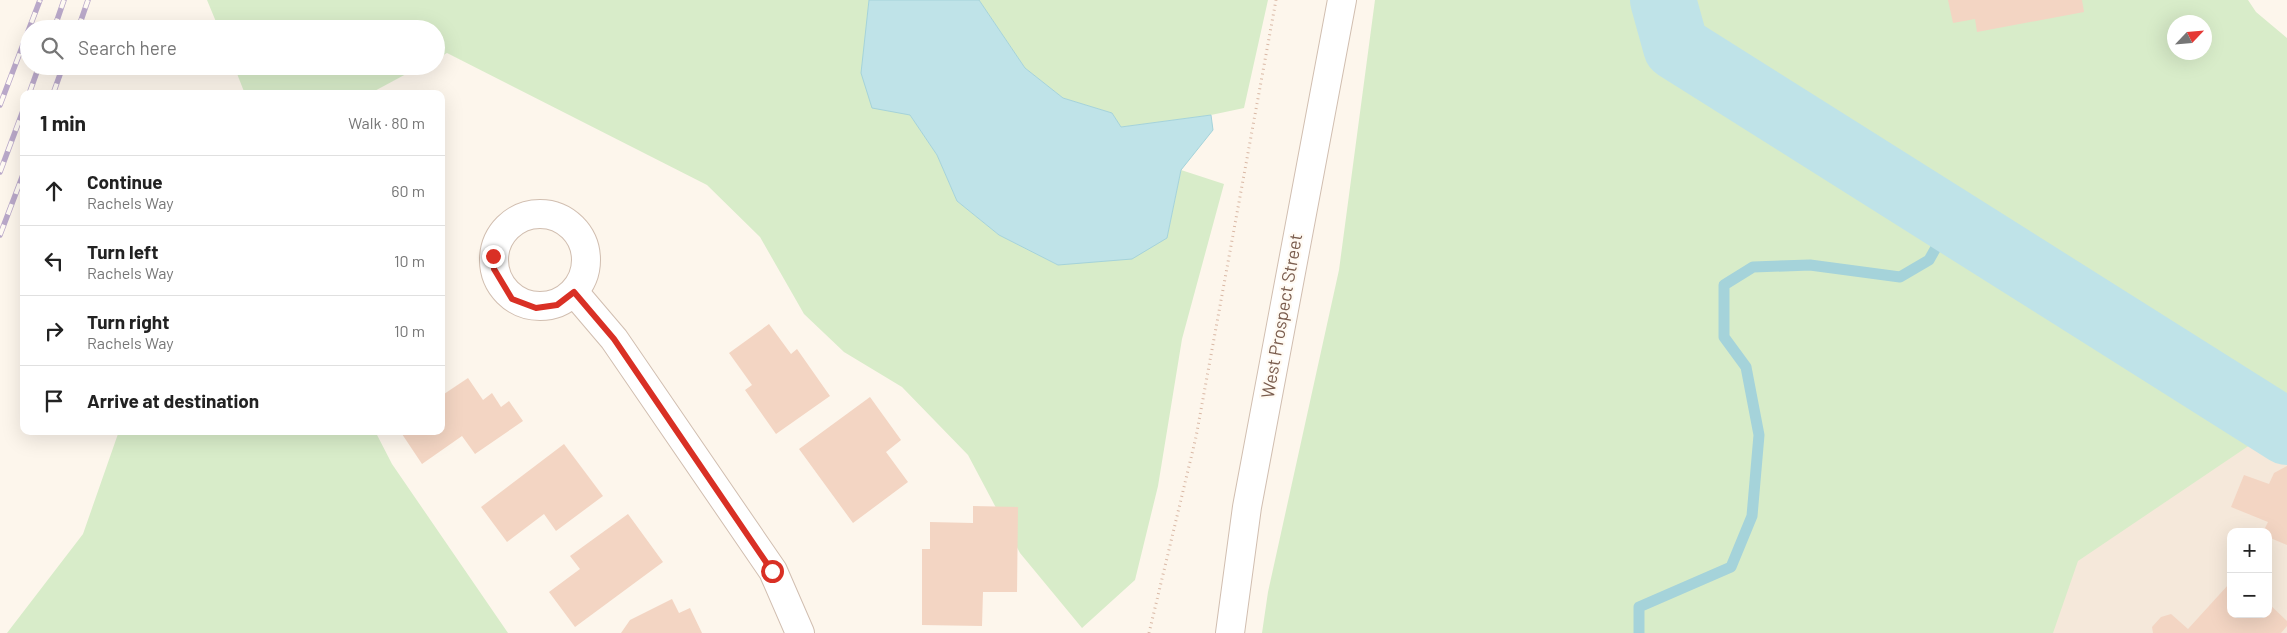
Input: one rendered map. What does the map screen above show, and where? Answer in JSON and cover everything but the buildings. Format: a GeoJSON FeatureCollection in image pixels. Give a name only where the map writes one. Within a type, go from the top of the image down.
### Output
{"type":"FeatureCollection","features":[{"type":"Feature","properties":{"kind":"street","name":"West Prospect Street"},"geometry":{"type":"LineString","coordinates":[[1230,633],[1246,507],[1342,0]]}},
{"type":"Feature","properties":{"kind":"street"},"geometry":{"type":"LineString","coordinates":[[574,292],[614,339],[772,571],[800,633]]}},
{"type":"Feature","properties":{"kind":"path"},"geometry":{"type":"LineString","coordinates":[[1149,633],[1196,437],[1276,0]]}},
{"type":"Feature","properties":{"kind":"shaded area"},"geometry":{"type":"Polygon","coordinates":[[[2287,335],[2287,633],[1899,633],[2287,335]]]}},
{"type":"Feature","properties":{"kind":"green space"},"geometry":{"type":"Polygon","coordinates":[[[207,0],[869,0],[867,21],[910,115],[937,155],[957,201],[999,235],[1058,265],[1167,238],[1181,170],[1224,184],[1182,339],[1158,486],[1135,580],[1082,628],[1020,553],[968,455],[902,387],[844,352],[804,314],[760,237],[707,185],[447,53],[445,54],[445,20],[215,20],[207,0]]]}},
{"type":"Feature","properties":{"kind":"green space"},"geometry":{"type":"Polygon","coordinates":[[[979,0],[1268,0],[1244,108],[1211,115],[1121,127],[1112,113],[1063,98],[1025,68],[979,0]]]}},
{"type":"Feature","properties":{"kind":"green space"},"geometry":{"type":"Polygon","coordinates":[[[1375,0],[2248,0],[2256,12],[2287,38],[2287,420],[2078,561],[2053,633],[1262,633],[1268,592],[1339,270],[1375,0]]]}},
{"type":"Feature","properties":{"kind":"green space"},"geometry":{"type":"Polygon","coordinates":[[[238,75],[404,75],[376,90],[243,90],[238,75]]]}},
{"type":"Feature","properties":{"kind":"green space"},"geometry":{"type":"Polygon","coordinates":[[[118,435],[377,435],[392,464],[508,633],[7,633],[83,534],[118,435]]]}},
{"type":"Feature","properties":{"kind":"water"},"geometry":{"type":"Polygon","coordinates":[[[869,0],[979,0],[1025,68],[1063,98],[1112,113],[1121,127],[1211,115],[1213,130],[1181,170],[1167,238],[1132,259],[1058,265],[999,235],[957,201],[937,155],[910,115],[872,108],[861,73],[869,0]]]}},
{"type":"Feature","properties":{"kind":"waterway"},"geometry":{"type":"LineString","coordinates":[[1663,0],[1676,47],[2287,432]]}},
{"type":"Feature","properties":{"kind":"waterway"},"geometry":{"type":"LineString","coordinates":[[1639,633],[1639,607],[1731,567],[1752,516],[1759,435],[1746,367],[1724,337],[1724,285],[1753,267],[1810,265],[1900,277],[1929,260],[1942,237],[1947,218]]}},
{"type":"Feature","properties":{"kind":"railway"},"geometry":{"type":"LineString","coordinates":[[32,20],[40,0]]}},
{"type":"Feature","properties":{"kind":"railway"},"geometry":{"type":"LineString","coordinates":[[57,20],[64,0]]}},
{"type":"Feature","properties":{"kind":"railway"},"geometry":{"type":"LineString","coordinates":[[81,20],[88,0]]}},
{"type":"Feature","properties":{"kind":"railway"},"geometry":{"type":"LineString","coordinates":[[0,105],[20,52]]}},
{"type":"Feature","properties":{"kind":"railway"},"geometry":{"type":"LineString","coordinates":[[30,90],[36,75]]}},
{"type":"Feature","properties":{"kind":"railway"},"geometry":{"type":"LineString","coordinates":[[54,90],[60,75]]}},
{"type":"Feature","properties":{"kind":"railway"},"geometry":{"type":"LineString","coordinates":[[0,172],[20,119]]}},
{"type":"Feature","properties":{"kind":"railway"},"geometry":{"type":"LineString","coordinates":[[0,235],[20,182]]}},
{"type":"Feature","properties":{"kind":"route"},"geometry":{"type":"LineString","coordinates":[[493,256],[494,269],[512,299],[536,308],[557,305],[574,292],[614,339],[772,571]]}}]}
